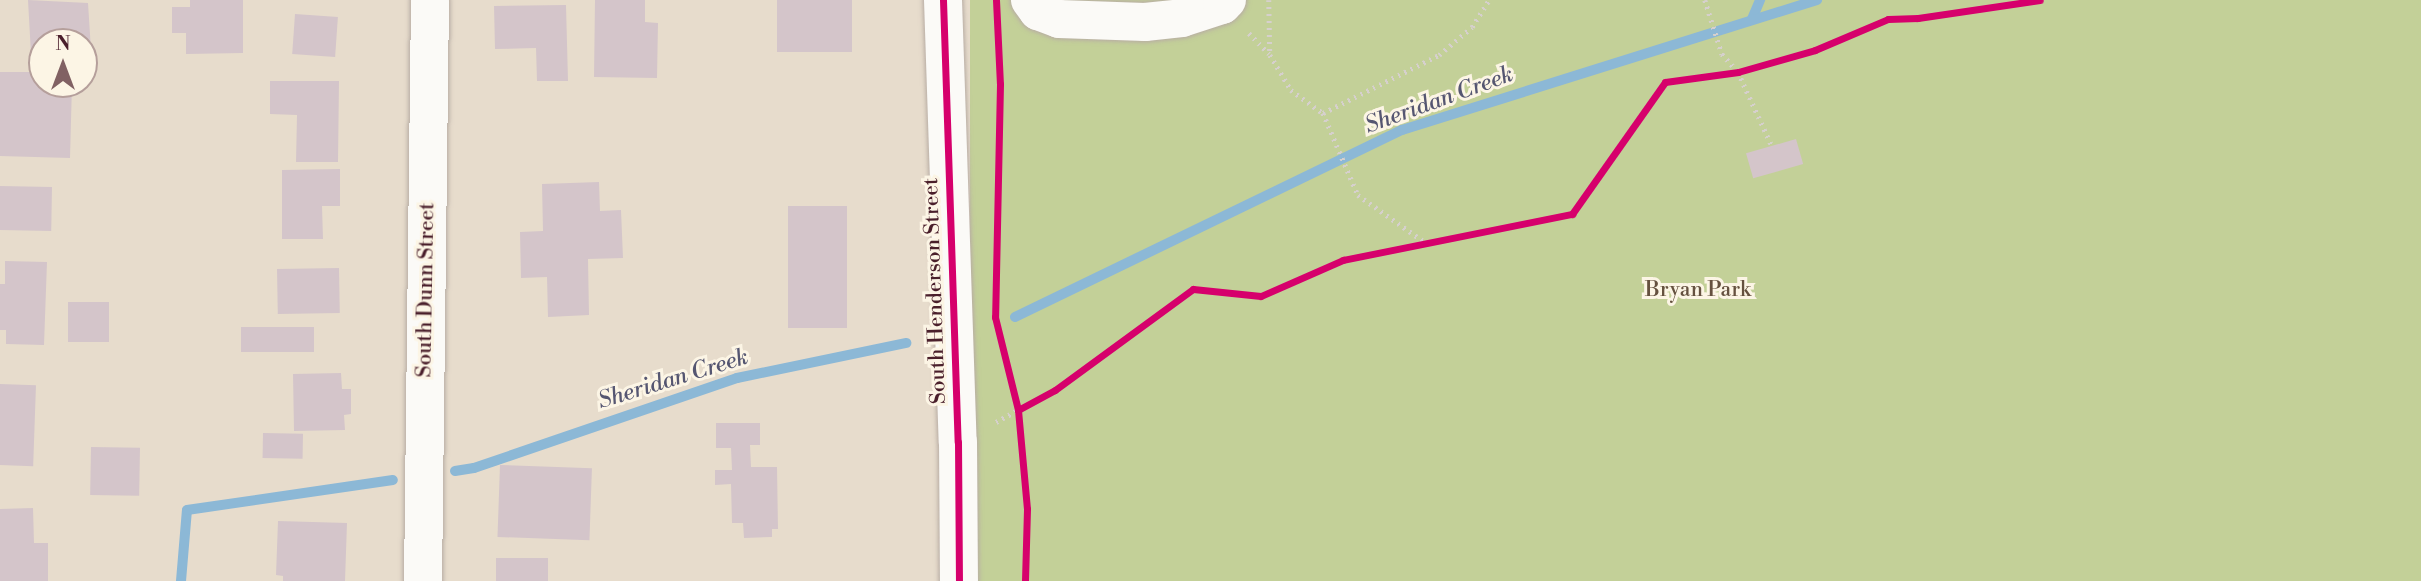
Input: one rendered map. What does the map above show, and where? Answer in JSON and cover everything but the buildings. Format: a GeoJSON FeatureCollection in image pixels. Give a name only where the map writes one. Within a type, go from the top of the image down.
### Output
{"type":"FeatureCollection","features":[{"type":"Feature","properties":{"kind":"street","name":"South Dunn Street"},"geometry":{"type":"LineString","coordinates":[[423,581],[430,0]]}},
{"type":"Feature","properties":{"kind":"street","name":"South Henderson Street"},"geometry":{"type":"LineString","coordinates":[[943,0],[958,442],[959,581]]}},
{"type":"Feature","properties":{"kind":"street"},"geometry":{"type":"LineString","coordinates":[[1030,0],[1038,10],[1059,19],[1145,22],[1182,18],[1222,5],[1227,0]]}},
{"type":"Feature","properties":{"kind":"path"},"geometry":{"type":"LineString","coordinates":[[1269,0],[1270,55],[1291,90],[1323,113],[1325,124],[1358,195],[1429,245]]}},
{"type":"Feature","properties":{"kind":"path"},"geometry":{"type":"LineString","coordinates":[[1323,113],[1439,55],[1472,27],[1489,0]]}},
{"type":"Feature","properties":{"kind":"path"},"geometry":{"type":"LineString","coordinates":[[1706,3],[1722,54],[1738,72],[1772,146]]}},
{"type":"Feature","properties":{"kind":"path"},"geometry":{"type":"LineString","coordinates":[[1726,74],[1751,69]]}},
{"type":"Feature","properties":{"kind":"path"},"geometry":{"type":"LineString","coordinates":[[1417,247],[1442,242]]}},
{"type":"Feature","properties":{"kind":"path"},"geometry":{"type":"LineString","coordinates":[[1014,397],[1019,422]]}},
{"type":"Feature","properties":{"kind":"path"},"geometry":{"type":"LineString","coordinates":[[1018,410],[1027,405]]}},
{"type":"Feature","properties":{"kind":"green space","name":"Bryan Park"},"geometry":{"type":"Polygon","coordinates":[[[970,0],[2421,0],[2421,581],[970,581],[970,0]]]}},
{"type":"Feature","properties":{"kind":"waterway"},"geometry":{"type":"LineString","coordinates":[[1752,19],[1760,0]]}},
{"type":"Feature","properties":{"kind":"waterway","name":"Sheridan Creek"},"geometry":{"type":"LineString","coordinates":[[1015,317],[1402,130],[1817,0]]}},
{"type":"Feature","properties":{"kind":"waterway","name":"Sheridan Creek"},"geometry":{"type":"LineString","coordinates":[[455,471],[474,468],[737,378],[906,343]]}},
{"type":"Feature","properties":{"kind":"waterway","name":"Sheridan Creek"},"geometry":{"type":"LineString","coordinates":[[181,581],[187,510],[393,480]]}},
{"type":"Feature","properties":{"kind":"cycle path"},"geometry":{"type":"LineString","coordinates":[[943,0],[958,442],[959,581]]}},
{"type":"Feature","properties":{"kind":"cycle path"},"geometry":{"type":"LineString","coordinates":[[996,0],[1000,84],[995,317],[1018,410],[1027,509],[1025,581]]}},
{"type":"Feature","properties":{"kind":"cycle path"},"geometry":{"type":"LineString","coordinates":[[1018,410],[1055,390],[1193,289],[1261,296],[1343,260],[1572,214],[1665,82],[1738,72],[1815,50],[1888,19],[1918,18],[2040,0]]}}]}
